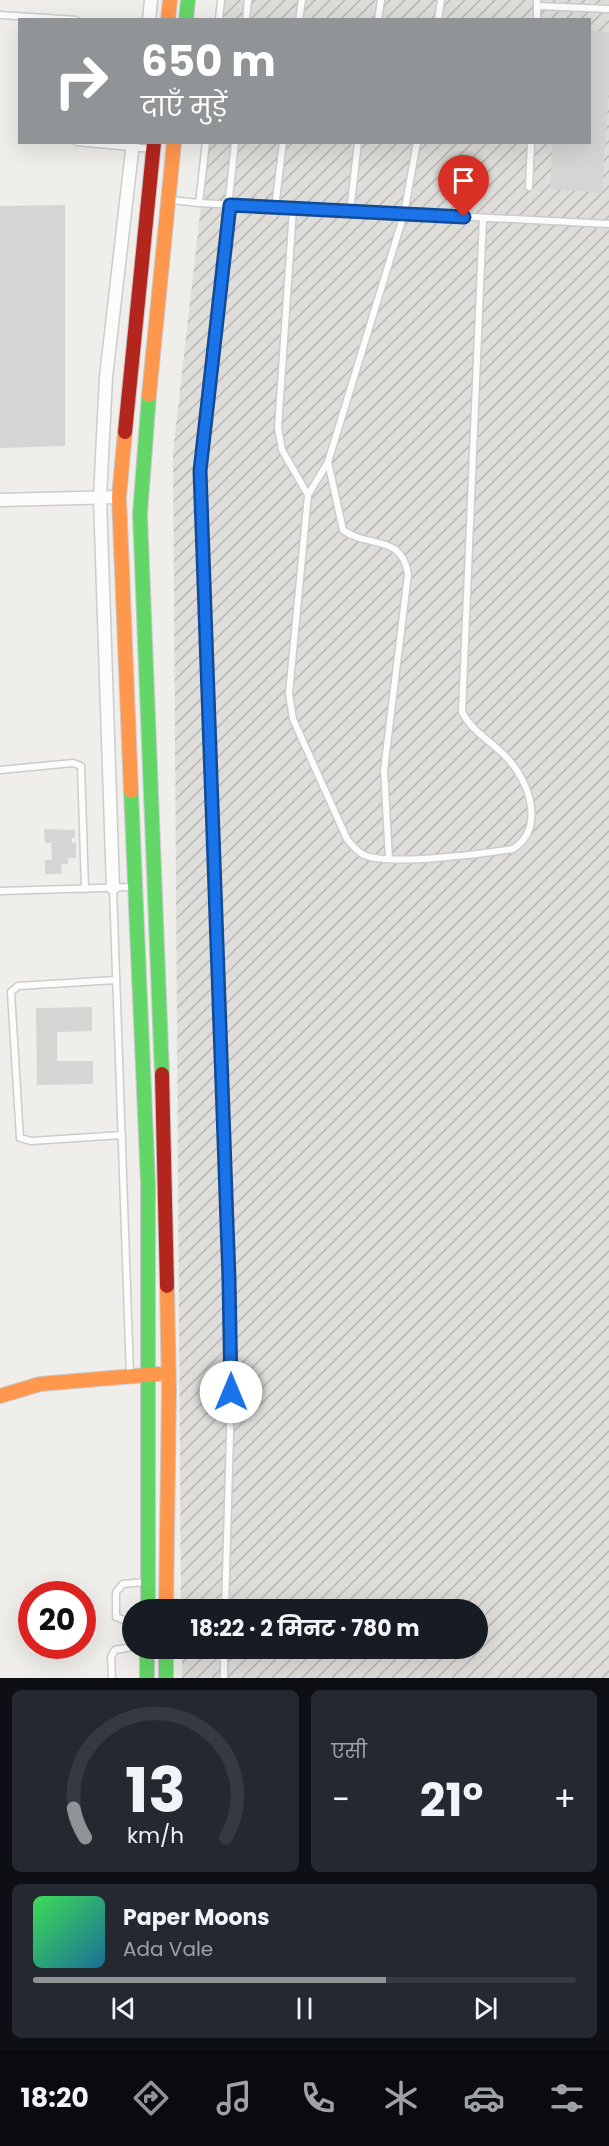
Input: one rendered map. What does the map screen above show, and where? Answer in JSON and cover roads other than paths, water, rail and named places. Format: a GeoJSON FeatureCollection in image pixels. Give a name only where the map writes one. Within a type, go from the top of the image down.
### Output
{"type":"FeatureCollection","features":[{"type":"Feature","properties":{"kind":"main road"},"geometry":{"type":"LineString","coordinates":[[168,18],[170,0]]}},
{"type":"Feature","properties":{"kind":"main road"},"geometry":{"type":"LineString","coordinates":[[186,18],[188,0]]}},
{"type":"Feature","properties":{"kind":"main road"},"geometry":{"type":"LineString","coordinates":[[166,1599],[169,1377],[165,1141],[140,514],[146,423],[174,144]]}},
{"type":"Feature","properties":{"kind":"main road"},"geometry":{"type":"LineString","coordinates":[[148,1599],[148,1183],[119,497],[153,146]]}},
{"type":"Feature","properties":{"kind":"main road"},"geometry":{"type":"LineString","coordinates":[[6,1395],[40,1395],[169,1377]]}},
{"type":"Feature","properties":{"kind":"main road"},"geometry":{"type":"LineString","coordinates":[[147,1659],[147,1678]]}},
{"type":"Feature","properties":{"kind":"main road"},"geometry":{"type":"LineString","coordinates":[[166,1659],[166,1678]]}},
{"type":"Feature","properties":{"kind":"street"},"geometry":{"type":"LineString","coordinates":[[149,18],[150,0]]}},
{"type":"Feature","properties":{"kind":"street"},"geometry":{"type":"LineString","coordinates":[[113,888],[100,497],[106,377],[133,145]]}},
{"type":"Feature","properties":{"kind":"street"},"geometry":{"type":"LineString","coordinates":[[0,500],[119,497]]}},
{"type":"Feature","properties":{"kind":"lane"},"geometry":{"type":"LineString","coordinates":[[219,18],[221,0]]}},
{"type":"Feature","properties":{"kind":"lane"},"geometry":{"type":"LineString","coordinates":[[246,18],[248,0]]}},
{"type":"Feature","properties":{"kind":"lane"},"geometry":{"type":"LineString","coordinates":[[299,18],[302,0]]}},
{"type":"Feature","properties":{"kind":"lane"},"geometry":{"type":"LineString","coordinates":[[378,18],[381,0]]}},
{"type":"Feature","properties":{"kind":"lane"},"geometry":{"type":"LineString","coordinates":[[438,18],[441,0]]}},
{"type":"Feature","properties":{"kind":"lane"},"geometry":{"type":"LineString","coordinates":[[537,3],[609,9]]}},
{"type":"Feature","properties":{"kind":"lane"},"geometry":{"type":"LineString","coordinates":[[0,15],[46,18]]}},
{"type":"Feature","properties":{"kind":"lane"},"geometry":{"type":"LineString","coordinates":[[108,144],[153,146]]}},
{"type":"Feature","properties":{"kind":"lane"},"geometry":{"type":"LineString","coordinates":[[199,203],[206,144]]}},
{"type":"Feature","properties":{"kind":"lane"},"geometry":{"type":"LineString","coordinates":[[225,1599],[231,1413],[229,1279],[200,471],[235,144]]}},
{"type":"Feature","properties":{"kind":"lane"},"geometry":{"type":"LineString","coordinates":[[275,208],[283,144]]}},
{"type":"Feature","properties":{"kind":"lane"},"geometry":{"type":"LineString","coordinates":[[350,212],[358,144]]}},
{"type":"Feature","properties":{"kind":"lane"},"geometry":{"type":"LineString","coordinates":[[417,144],[404,214],[328,462],[308,495],[289,694],[293,719],[347,839],[354,848],[365,855],[388,859],[513,849],[523,842],[532,816],[530,800],[518,773],[508,759],[467,723],[462,712],[483,218]]}},
{"type":"Feature","properties":{"kind":"lane"},"geometry":{"type":"LineString","coordinates":[[529,187],[531,144]]}},
{"type":"Feature","properties":{"kind":"lane"},"geometry":{"type":"LineString","coordinates":[[168,199],[275,208],[609,224]]}},
{"type":"Feature","properties":{"kind":"lane"},"geometry":{"type":"LineString","coordinates":[[293,209],[278,428],[282,450],[308,495]]}},
{"type":"Feature","properties":{"kind":"lane"},"geometry":{"type":"LineString","coordinates":[[328,462],[343,530],[351,536],[398,549],[406,561],[408,574],[384,770],[388,859]]}},
{"type":"Feature","properties":{"kind":"lane"},"geometry":{"type":"LineString","coordinates":[[0,770],[73,763],[81,766],[85,889]]}},
{"type":"Feature","properties":{"kind":"lane"},"geometry":{"type":"LineString","coordinates":[[0,891],[137,887]]}},
{"type":"Feature","properties":{"kind":"lane"},"geometry":{"type":"LineString","coordinates":[[113,888],[130,1381]]}},
{"type":"Feature","properties":{"kind":"lane"},"geometry":{"type":"LineString","coordinates":[[116,980],[18,986],[11,992],[20,1138],[31,1141],[122,1135]]}},
{"type":"Feature","properties":{"kind":"lane"},"geometry":{"type":"LineString","coordinates":[[122,1619],[116,1617],[116,1592],[123,1584],[149,1581]]}},
{"type":"Feature","properties":{"kind":"lane"},"geometry":{"type":"LineString","coordinates":[[112,1678],[111,1657],[115,1650],[122,1649]]}},
{"type":"Feature","properties":{"kind":"lane"},"geometry":{"type":"LineString","coordinates":[[224,1659],[224,1678]]}}]}
